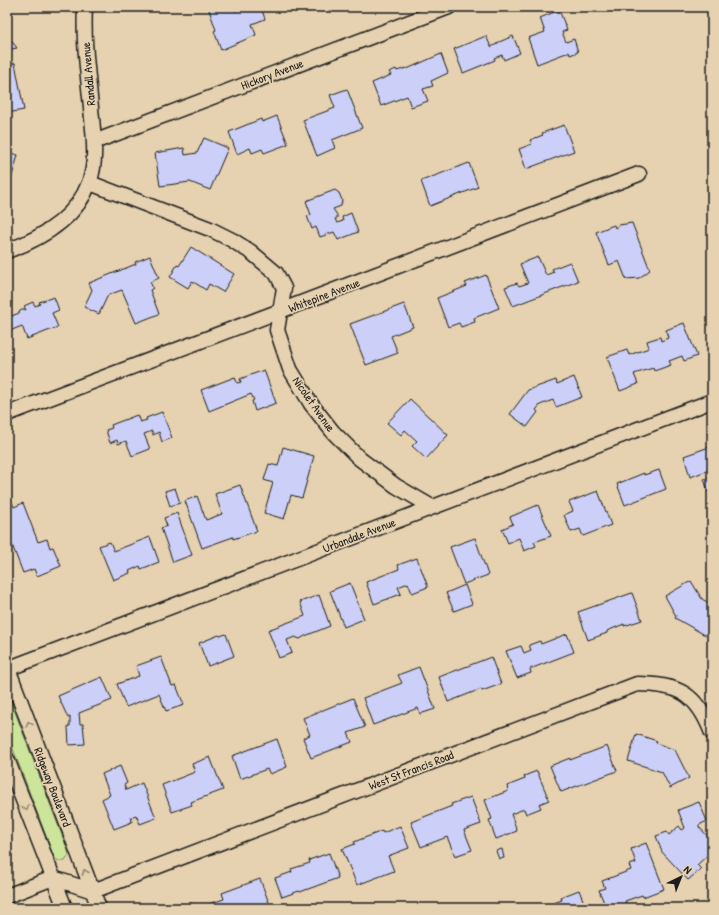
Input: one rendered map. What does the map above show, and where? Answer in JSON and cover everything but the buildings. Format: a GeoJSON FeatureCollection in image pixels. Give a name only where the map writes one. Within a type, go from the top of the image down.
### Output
{"type":"FeatureCollection","features":[{"type":"Feature","properties":{"kind":"street","name":"Randall Avenue"},"geometry":{"type":"LineString","coordinates":[[85,7],[84,23],[94,142],[93,168],[90,183]]}},
{"type":"Feature","properties":{"kind":"street","name":"Hickory Avenue"},"geometry":{"type":"LineString","coordinates":[[94,142],[450,7]]}},
{"type":"Feature","properties":{"kind":"street","name":"Whitepine Avenue"},"geometry":{"type":"LineString","coordinates":[[7,414],[280,312],[640,174]]}},
{"type":"Feature","properties":{"kind":"street"},"geometry":{"type":"LineString","coordinates":[[7,251],[24,245],[46,233],[61,222],[73,211],[90,183]]}},
{"type":"Feature","properties":{"kind":"street","name":"Nicolet Avenue"},"geometry":{"type":"LineString","coordinates":[[90,183],[210,229],[251,252],[276,273],[284,288],[277,330],[290,369],[311,404],[333,432],[360,459],[396,486],[432,507]]}},
{"type":"Feature","properties":{"kind":"street","name":"Urbandale Avenue"},"geometry":{"type":"LineString","coordinates":[[7,668],[712,401]]}},
{"type":"Feature","properties":{"kind":"street","name":"Ridgeway Boulevard"},"geometry":{"type":"LineString","coordinates":[[7,668],[99,908]]}},
{"type":"Feature","properties":{"kind":"street","name":"West St Francis Road"},"geometry":{"type":"LineString","coordinates":[[93,891],[637,684],[666,685],[680,691],[693,700],[703,713],[712,733]]}},
{"type":"Feature","properties":{"kind":"street"},"geometry":{"type":"LineString","coordinates":[[7,759],[65,908]]}},
{"type":"Feature","properties":{"kind":"street"},"geometry":{"type":"LineString","coordinates":[[7,896],[53,878],[93,891]]}},
{"type":"Feature","properties":{"kind":"green space"},"geometry":{"type":"Polygon","coordinates":[[[7,691],[68,851],[69,855],[65,861],[59,861],[54,857],[7,733],[7,691]]]}}]}
